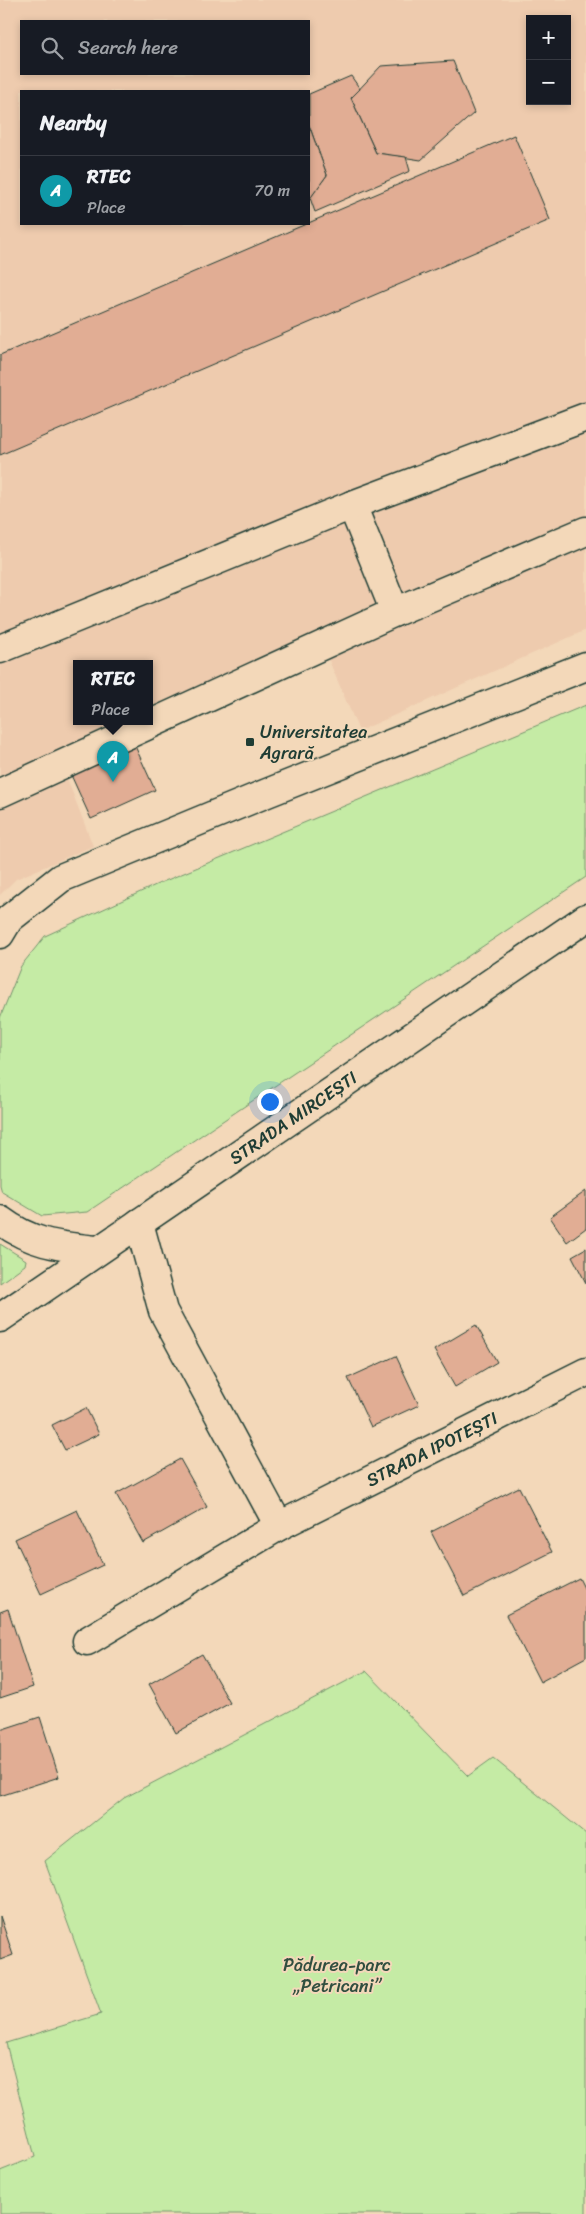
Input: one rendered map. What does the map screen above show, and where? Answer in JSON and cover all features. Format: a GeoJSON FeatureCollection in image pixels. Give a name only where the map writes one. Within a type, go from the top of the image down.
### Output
{"type":"FeatureCollection","features":[{"type":"Feature","properties":{"kind":"street"},"geometry":{"type":"LineString","coordinates":[[0,649],[352,505],[586,417]]}},
{"type":"Feature","properties":{"kind":"street"},"geometry":{"type":"LineString","coordinates":[[352,505],[395,612]]}},
{"type":"Feature","properties":{"kind":"street"},"geometry":{"type":"LineString","coordinates":[[153,723],[395,612],[586,531]]}},
{"type":"Feature","properties":{"kind":"street"},"geometry":{"type":"LineString","coordinates":[[0,934],[9,919],[61,878],[267,793],[586,666]]}},
{"type":"Feature","properties":{"kind":"street"},"geometry":{"type":"LineString","coordinates":[[0,793],[148,725]]}},
{"type":"Feature","properties":{"kind":"street","name":"STRADA MIRCEȘTI"},"geometry":{"type":"LineString","coordinates":[[0,1318],[586,918]]}},
{"type":"Feature","properties":{"kind":"street"},"geometry":{"type":"LineString","coordinates":[[0,1220],[16,1232],[50,1245],[97,1250]]}},
{"type":"Feature","properties":{"kind":"street"},"geometry":{"type":"LineString","coordinates":[[139,1222],[163,1311],[279,1526]]}},
{"type":"Feature","properties":{"kind":"street","name":"STRADA IPOTEȘTI"},"geometry":{"type":"LineString","coordinates":[[87,1641],[279,1526],[586,1372]]}},
{"type":"Feature","properties":{"kind":"shaded area"},"geometry":{"type":"Polygon","coordinates":[[[0,0],[586,0],[586,630],[359,731],[327,656],[63,768],[93,846],[16,879],[0,895],[0,0]]]}},
{"type":"Feature","properties":{"kind":"green space"},"geometry":{"type":"Polygon","coordinates":[[[586,705],[586,877],[87,1212],[42,1216],[2,1192],[0,1185],[0,1018],[21,966],[45,936],[160,883],[586,705]]]}},
{"type":"Feature","properties":{"kind":"green space"},"geometry":{"type":"Polygon","coordinates":[[[0,1244],[26,1260],[25,1265],[0,1283],[0,1244]]]}},
{"type":"Feature","properties":{"kind":"green space","name":"Pădurea-parc „Petricani”"},"geometry":{"type":"Polygon","coordinates":[[[366,1671],[468,1776],[493,1758],[586,1834],[586,2214],[0,2214],[0,2171],[35,2157],[6,2043],[101,2014],[45,1861],[124,1798],[366,1671]]]}},
{"type":"Feature","properties":{"kind":"building"},"geometry":{"type":"Polygon","coordinates":[[[453,61],[474,113],[421,160],[376,153],[351,98],[381,66],[453,61]]]}},
{"type":"Feature","properties":{"kind":"building"},"geometry":{"type":"Polygon","coordinates":[[[351,76],[360,89],[351,98],[376,153],[406,157],[410,171],[315,212],[310,198],[327,175],[310,128],[310,94],[351,76]]]}},
{"type":"Feature","properties":{"kind":"building"},"geometry":{"type":"Polygon","coordinates":[[[310,128],[327,175],[310,199],[310,128]]]}},
{"type":"Feature","properties":{"kind":"building"},"geometry":{"type":"Polygon","coordinates":[[[514,135],[550,220],[0,455],[0,355],[304,225],[310,225],[310,222],[514,135]]]}},
{"type":"Feature","properties":{"kind":"building"},"geometry":{"type":"Polygon","coordinates":[[[135,746],[155,790],[91,819],[71,775],[135,746]]]}},
{"type":"Feature","properties":{"kind":"building"},"geometry":{"type":"Polygon","coordinates":[[[586,1191],[586,1228],[567,1242],[550,1217],[586,1191]]]}},
{"type":"Feature","properties":{"kind":"building"},"geometry":{"type":"Polygon","coordinates":[[[586,1248],[586,1283],[572,1256],[586,1248]]]}},
{"type":"Feature","properties":{"kind":"building"},"geometry":{"type":"Polygon","coordinates":[[[476,1325],[497,1362],[455,1387],[434,1350],[476,1325]]]}},
{"type":"Feature","properties":{"kind":"building"},"geometry":{"type":"Polygon","coordinates":[[[396,1356],[419,1405],[371,1427],[348,1378],[396,1356]]]}},
{"type":"Feature","properties":{"kind":"building"},"geometry":{"type":"Polygon","coordinates":[[[86,1408],[99,1434],[65,1450],[52,1425],[86,1408]]]}},
{"type":"Feature","properties":{"kind":"building"},"geometry":{"type":"Polygon","coordinates":[[[180,1459],[207,1507],[143,1543],[116,1494],[180,1459]]]}},
{"type":"Feature","properties":{"kind":"building"},"geometry":{"type":"Polygon","coordinates":[[[519,1487],[552,1552],[464,1596],[431,1532],[519,1487]]]}},
{"type":"Feature","properties":{"kind":"building"},"geometry":{"type":"Polygon","coordinates":[[[77,1510],[103,1565],[41,1594],[15,1539],[77,1510]]]}},
{"type":"Feature","properties":{"kind":"building"},"geometry":{"type":"Polygon","coordinates":[[[579,1578],[586,1592],[586,1657],[540,1682],[506,1615],[579,1578]]]}},
{"type":"Feature","properties":{"kind":"building"},"geometry":{"type":"Polygon","coordinates":[[[8,1609],[33,1687],[0,1698],[0,1612],[8,1609]]]}},
{"type":"Feature","properties":{"kind":"building"},"geometry":{"type":"Polygon","coordinates":[[[202,1654],[230,1703],[176,1733],[149,1684],[202,1654]]]}},
{"type":"Feature","properties":{"kind":"building"},"geometry":{"type":"Polygon","coordinates":[[[40,1717],[59,1777],[0,1796],[0,1730],[40,1717]]]}},
{"type":"Feature","properties":{"kind":"building"},"geometry":{"type":"Polygon","coordinates":[[[0,1916],[13,1955],[0,1960],[0,1916]]]}},
{"type":"Feature","properties":{"kind":"place","name":"Universitatea Agrară"},"geometry":{"type":"Point","coordinates":[250,742]}},
{"type":"Feature","properties":{"kind":"place","name":"RTEC"},"geometry":{"type":"Point","coordinates":[113,782]}}]}
